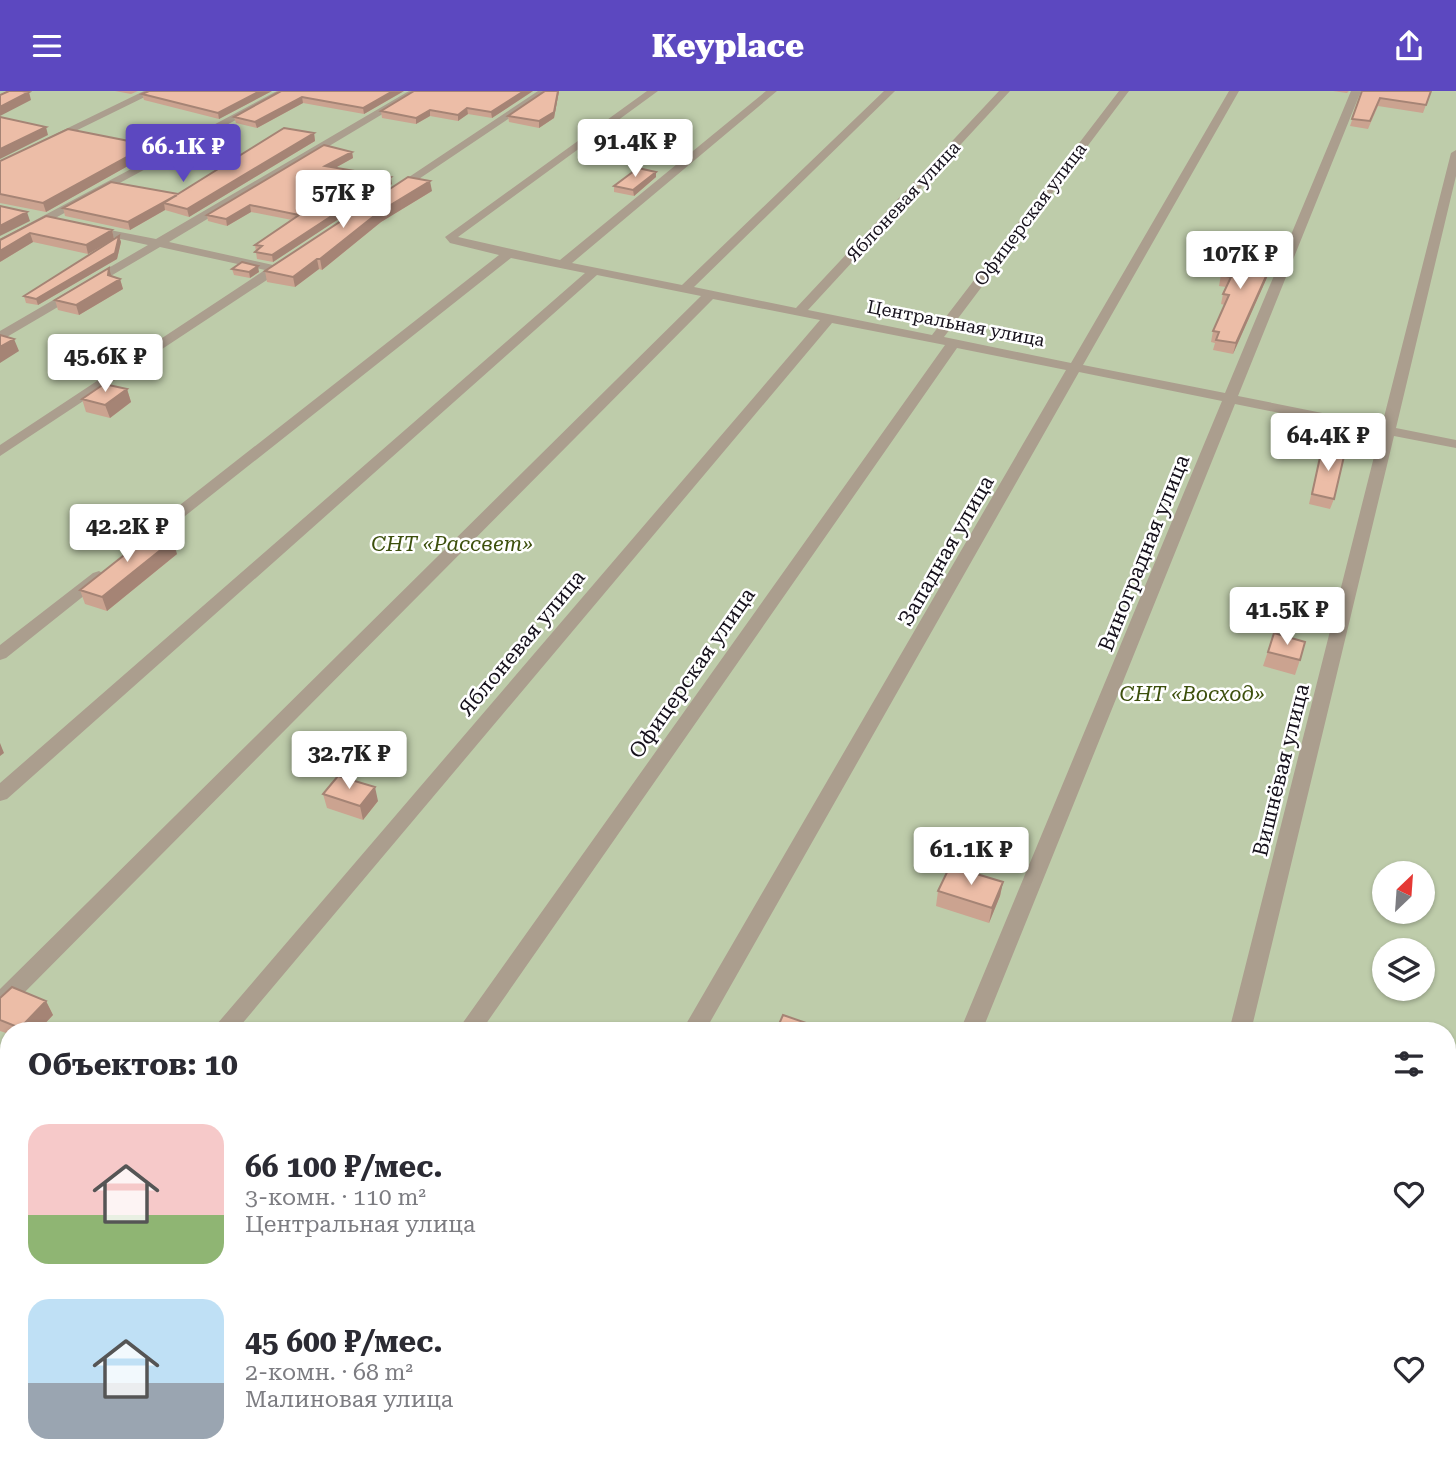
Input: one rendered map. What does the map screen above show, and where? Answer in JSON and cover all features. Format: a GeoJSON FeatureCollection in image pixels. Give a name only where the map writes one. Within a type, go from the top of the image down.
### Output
{"type":"FeatureCollection","features":[{"type":"Feature","properties":{"kind":"street"},"geometry":{"type":"LineString","coordinates":[[0,165],[152,91]]}},
{"type":"Feature","properties":{"kind":"street"},"geometry":{"type":"LineString","coordinates":[[0,244],[284,91]]}},
{"type":"Feature","properties":{"kind":"street"},"geometry":{"type":"LineString","coordinates":[[0,337],[416,91]]}},
{"type":"Feature","properties":{"kind":"street"},"geometry":{"type":"LineString","coordinates":[[376,202],[545,91]]}},
{"type":"Feature","properties":{"kind":"street","name":"Центральная улица"},"geometry":{"type":"LineString","coordinates":[[653,91],[451,237],[462,243],[709,295],[801,310],[1456,444]]}},
{"type":"Feature","properties":{"kind":"street"},"geometry":{"type":"LineString","coordinates":[[563,264],[772,91]]}},
{"type":"Feature","properties":{"kind":"street"},"geometry":{"type":"LineString","coordinates":[[685,289],[890,91]]}},
{"type":"Feature","properties":{"kind":"street","name":"Яблоневая улица"},"geometry":{"type":"LineString","coordinates":[[801,310],[1005,91]]}},
{"type":"Feature","properties":{"kind":"street","name":"Офицерская улица"},"geometry":{"type":"LineString","coordinates":[[474,1022],[945,340],[1124,91]]}},
{"type":"Feature","properties":{"kind":"street","name":"Западная улица"},"geometry":{"type":"LineString","coordinates":[[698,1022],[1234,91]]}},
{"type":"Feature","properties":{"kind":"street","name":"Виноградная улица"},"geometry":{"type":"LineString","coordinates":[[975,1022],[1356,91]]}},
{"type":"Feature","properties":{"kind":"street","name":"Вишнёвая улица"},"geometry":{"type":"LineString","coordinates":[[1242,1022],[1456,153]]}},
{"type":"Feature","properties":{"kind":"street"},"geometry":{"type":"LineString","coordinates":[[24,213],[275,269]]}},
{"type":"Feature","properties":{"kind":"street"},"geometry":{"type":"LineString","coordinates":[[0,654],[510,253]]}},
{"type":"Feature","properties":{"kind":"street"},"geometry":{"type":"LineString","coordinates":[[0,452],[297,254]]}},
{"type":"Feature","properties":{"kind":"street"},"geometry":{"type":"LineString","coordinates":[[0,794],[595,271]]}},
{"type":"Feature","properties":{"kind":"street"},"geometry":{"type":"LineString","coordinates":[[0,1003],[709,295]]}},
{"type":"Feature","properties":{"kind":"street","name":"Яблоневая улица"},"geometry":{"type":"LineString","coordinates":[[230,1022],[830,317]]}},
{"type":"Feature","properties":{"kind":"green space","name":"СНТ «Рассвет»"},"geometry":{"type":"Polygon","coordinates":[[[0,91],[1456,91],[1456,1022],[0,1022],[0,91]]]}},
{"type":"Feature","properties":{"kind":"building"},"geometry":{"type":"Polygon","coordinates":[[[9,91],[29,92],[0,107],[0,95],[9,91]]]}},
{"type":"Feature","properties":{"kind":"building"},"geometry":{"type":"Polygon","coordinates":[[[149,91],[260,91],[218,113],[142,94],[149,91]]]}},
{"type":"Feature","properties":{"kind":"building"},"geometry":{"type":"Polygon","coordinates":[[[281,91],[393,91],[363,108],[302,97],[255,122],[234,117],[281,91]]]}},
{"type":"Feature","properties":{"kind":"building"},"geometry":{"type":"Polygon","coordinates":[[[414,91],[524,91],[491,112],[467,108],[458,115],[430,110],[416,118],[381,111],[414,91]]]}},
{"type":"Feature","properties":{"kind":"building"},"geometry":{"type":"Polygon","coordinates":[[[545,91],[558,91],[554,112],[539,121],[508,116],[545,91]]]}},
{"type":"Feature","properties":{"kind":"building"},"geometry":{"type":"Polygon","coordinates":[[[1362,91],[1431,91],[1426,105],[1380,98],[1370,121],[1352,119],[1362,91]]]}},
{"type":"Feature","properties":{"kind":"building"},"geometry":{"type":"Polygon","coordinates":[[[0,117],[46,127],[0,149],[0,117]]]}},
{"type":"Feature","properties":{"kind":"building"},"geometry":{"type":"Polygon","coordinates":[[[284,128],[314,133],[187,209],[164,203],[177,195],[128,222],[63,208],[111,182],[178,194],[284,128]]]}},
{"type":"Feature","properties":{"kind":"building"},"geometry":{"type":"Polygon","coordinates":[[[68,129],[149,145],[43,203],[0,194],[0,161],[68,129]]]}},
{"type":"Feature","properties":{"kind":"building"},"geometry":{"type":"Polygon","coordinates":[[[324,145],[352,152],[325,166],[391,177],[272,255],[255,252],[262,246],[255,245],[299,215],[250,205],[226,219],[207,215],[324,145]]]}},
{"type":"Feature","properties":{"kind":"building"},"geometry":{"type":"Polygon","coordinates":[[[638,168],[656,172],[633,190],[614,186],[638,168]]]}},
{"type":"Feature","properties":{"kind":"building"},"geometry":{"type":"Polygon","coordinates":[[[408,177],[430,181],[379,212],[293,277],[265,271],[408,177]]]}},
{"type":"Feature","properties":{"kind":"building"},"geometry":{"type":"Polygon","coordinates":[[[0,206],[27,212],[0,226],[0,206]]]}},
{"type":"Feature","properties":{"kind":"building"},"geometry":{"type":"Polygon","coordinates":[[[46,216],[112,230],[86,245],[30,233],[0,251],[0,240],[46,216]]]}},
{"type":"Feature","properties":{"kind":"building"},"geometry":{"type":"Polygon","coordinates":[[[119,236],[115,253],[36,299],[24,296],[119,236]]]}},
{"type":"Feature","properties":{"kind":"building"},"geometry":{"type":"Polygon","coordinates":[[[1237,242],[1257,245],[1250,260],[1272,263],[1236,343],[1216,340],[1219,332],[1213,331],[1229,295],[1223,294],[1231,277],[1221,275],[1237,242]]]}},
{"type":"Feature","properties":{"kind":"building"},"geometry":{"type":"Polygon","coordinates":[[[242,262],[258,266],[249,272],[232,269],[242,262]]]}},
{"type":"Feature","properties":{"kind":"building"},"geometry":{"type":"Polygon","coordinates":[[[109,268],[108,275],[120,279],[76,305],[55,300],[109,268]]]}},
{"type":"Feature","properties":{"kind":"building"},"geometry":{"type":"Polygon","coordinates":[[[0,335],[14,339],[0,347],[0,335]]]}},
{"type":"Feature","properties":{"kind":"building"},"geometry":{"type":"Polygon","coordinates":[[[104,384],[127,389],[105,405],[82,399],[104,384]]]}},
{"type":"Feature","properties":{"kind":"building"},"geometry":{"type":"Polygon","coordinates":[[[1322,448],[1345,452],[1334,499],[1312,494],[1322,448]]]}},
{"type":"Feature","properties":{"kind":"building"},"geometry":{"type":"Polygon","coordinates":[[[145,534],[173,540],[102,597],[80,590],[128,552],[123,551],[145,534]]]}},
{"type":"Feature","properties":{"kind":"building"},"geometry":{"type":"Polygon","coordinates":[[[1274,633],[1305,642],[1300,660],[1268,652],[1274,633]]]}},
{"type":"Feature","properties":{"kind":"building"},"geometry":{"type":"Polygon","coordinates":[[[338,776],[375,787],[360,806],[323,794],[338,776]]]}},
{"type":"Feature","properties":{"kind":"building"},"geometry":{"type":"Polygon","coordinates":[[[950,866],[1003,882],[992,908],[938,891],[950,866]]]}},
{"type":"Feature","properties":{"kind":"building"},"geometry":{"type":"Polygon","coordinates":[[[12,987],[46,1001],[26,1022],[5,1022],[0,1020],[0,998],[12,987]]]}},
{"type":"Feature","properties":{"kind":"building"},"geometry":{"type":"Polygon","coordinates":[[[783,1015],[803,1022],[780,1022],[783,1015]]]}},
{"type":"Feature","properties":{"kind":"park label","name":"СНТ «Восход»"},"geometry":{"type":"Point","coordinates":[1192,694]}}]}
